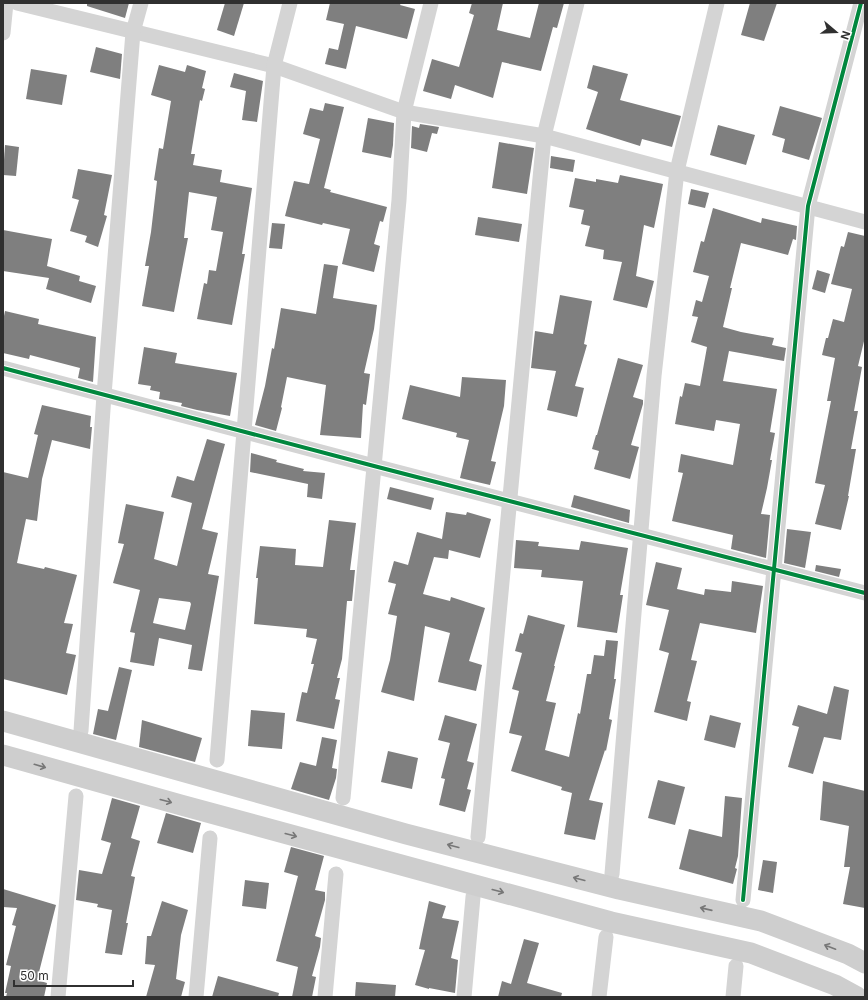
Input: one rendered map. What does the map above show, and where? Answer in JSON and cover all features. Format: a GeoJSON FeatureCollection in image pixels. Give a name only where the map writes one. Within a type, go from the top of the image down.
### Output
{"type":"FeatureCollection","features":[{"type":"Feature","properties":{"kind":"main road"},"geometry":{"type":"LineString","coordinates":[[3,721],[406,834],[618,889],[761,921],[848,954],[865,963]]}},
{"type":"Feature","properties":{"kind":"main road"},"geometry":{"type":"LineString","coordinates":[[3,755],[398,865],[611,922],[751,953],[835,985],[857,997]]}},
{"type":"Feature","properties":{"kind":"main road"},"geometry":{"type":"LineString","coordinates":[[398,865],[406,834]]}},
{"type":"Feature","properties":{"kind":"street"},"geometry":{"type":"LineString","coordinates":[[3,33],[6,3]]}},
{"type":"Feature","properties":{"kind":"street"},"geometry":{"type":"LineString","coordinates":[[17,3],[274,66],[404,112],[544,136],[865,222]]}},
{"type":"Feature","properties":{"kind":"street"},"geometry":{"type":"LineString","coordinates":[[81,731],[104,395],[133,32],[141,3]]}},
{"type":"Feature","properties":{"kind":"street"},"geometry":{"type":"LineString","coordinates":[[216,760],[274,66],[290,3]]}},
{"type":"Feature","properties":{"kind":"street"},"geometry":{"type":"LineString","coordinates":[[343,798],[399,200],[404,112],[431,3]]}},
{"type":"Feature","properties":{"kind":"street"},"geometry":{"type":"LineString","coordinates":[[478,837],[544,136],[577,3]]}},
{"type":"Feature","properties":{"kind":"street"},"geometry":{"type":"LineString","coordinates":[[612,874],[654,376],[677,171],[717,3]]}},
{"type":"Feature","properties":{"kind":"street"},"geometry":{"type":"LineString","coordinates":[[743,900],[808,206],[861,3]]}},
{"type":"Feature","properties":{"kind":"street"},"geometry":{"type":"LineString","coordinates":[[3,368],[865,593]]}},
{"type":"Feature","properties":{"kind":"street"},"geometry":{"type":"LineString","coordinates":[[58,997],[76,796]]}},
{"type":"Feature","properties":{"kind":"street"},"geometry":{"type":"LineString","coordinates":[[196,997],[210,838]]}},
{"type":"Feature","properties":{"kind":"street"},"geometry":{"type":"LineString","coordinates":[[325,997],[336,874]]}},
{"type":"Feature","properties":{"kind":"street"},"geometry":{"type":"LineString","coordinates":[[464,997],[473,897]]}},
{"type":"Feature","properties":{"kind":"street"},"geometry":{"type":"LineString","coordinates":[[599,997],[606,937]]}},
{"type":"Feature","properties":{"kind":"street"},"geometry":{"type":"LineString","coordinates":[[733,997],[736,966]]}},
{"type":"Feature","properties":{"kind":"building"},"geometry":{"type":"Polygon","coordinates":[[[87,3],[129,3],[125,18],[87,6],[87,3]]]}},
{"type":"Feature","properties":{"kind":"building"},"geometry":{"type":"Polygon","coordinates":[[[225,3],[244,3],[234,36],[217,30],[225,3]]]}},
{"type":"Feature","properties":{"kind":"building"},"geometry":{"type":"Polygon","coordinates":[[[330,3],[401,3],[400,5],[415,9],[407,39],[356,26],[346,69],[325,64],[329,48],[338,50],[344,24],[326,20],[330,3]]]}},
{"type":"Feature","properties":{"kind":"building"},"geometry":{"type":"Polygon","coordinates":[[[472,3],[503,3],[497,30],[530,38],[539,3],[564,3],[557,28],[553,27],[541,71],[502,62],[493,98],[455,85],[451,99],[423,91],[432,59],[459,67],[474,15],[469,13],[472,3]]]}},
{"type":"Feature","properties":{"kind":"building"},"geometry":{"type":"Polygon","coordinates":[[[750,3],[777,3],[764,41],[741,35],[750,3]]]}},
{"type":"Feature","properties":{"kind":"building"},"geometry":{"type":"Polygon","coordinates":[[[96,47],[122,54],[120,79],[90,72],[96,47]]]}},
{"type":"Feature","properties":{"kind":"building"},"geometry":{"type":"Polygon","coordinates":[[[159,65],[185,72],[187,65],[206,71],[202,88],[205,89],[202,101],[200,100],[191,154],[195,154],[193,165],[222,170],[220,182],[252,188],[242,254],[245,254],[232,325],[197,319],[204,283],[207,284],[209,270],[216,271],[223,232],[211,230],[217,197],[189,192],[184,238],[188,238],[174,312],[142,306],[149,266],[145,266],[157,181],[154,180],[159,148],[163,149],[171,101],[151,95],[159,65]]]}},
{"type":"Feature","properties":{"kind":"building"},"geometry":{"type":"Polygon","coordinates":[[[593,65],[628,74],[620,100],[681,116],[672,147],[642,139],[640,146],[586,129],[598,92],[587,88],[593,65]]]}},
{"type":"Feature","properties":{"kind":"building"},"geometry":{"type":"Polygon","coordinates":[[[31,69],[67,75],[62,105],[26,99],[31,69]]]}},
{"type":"Feature","properties":{"kind":"building"},"geometry":{"type":"Polygon","coordinates":[[[234,73],[263,81],[257,122],[242,120],[246,91],[230,87],[234,73]]]}},
{"type":"Feature","properties":{"kind":"building"},"geometry":{"type":"Polygon","coordinates":[[[325,103],[344,107],[324,188],[331,190],[330,192],[387,207],[383,222],[380,221],[374,244],[380,246],[374,272],[342,264],[350,229],[323,223],[322,225],[285,216],[294,181],[309,184],[320,139],[303,134],[310,108],[323,111],[325,103]]]}},
{"type":"Feature","properties":{"kind":"building"},"geometry":{"type":"Polygon","coordinates":[[[780,106],[822,118],[809,160],[782,152],[785,139],[772,135],[780,106]]]}},
{"type":"Feature","properties":{"kind":"building"},"geometry":{"type":"Polygon","coordinates":[[[368,118],[394,123],[391,158],[362,152],[368,118]]]}},
{"type":"Feature","properties":{"kind":"building"},"geometry":{"type":"Polygon","coordinates":[[[420,124],[439,127],[437,134],[432,133],[427,152],[411,148],[412,126],[419,128],[420,124]]]}},
{"type":"Feature","properties":{"kind":"building"},"geometry":{"type":"Polygon","coordinates":[[[718,125],[755,135],[746,165],[710,155],[718,125]]]}},
{"type":"Feature","properties":{"kind":"building"},"geometry":{"type":"Polygon","coordinates":[[[499,142],[534,148],[527,194],[492,188],[499,142]]]}},
{"type":"Feature","properties":{"kind":"building"},"geometry":{"type":"Polygon","coordinates":[[[5,145],[19,147],[16,176],[3,175],[5,145]]]}},
{"type":"Feature","properties":{"kind":"building"},"geometry":{"type":"Polygon","coordinates":[[[551,156],[575,160],[573,172],[550,168],[551,156]]]}},
{"type":"Feature","properties":{"kind":"building"},"geometry":{"type":"Polygon","coordinates":[[[78,169],[112,175],[104,215],[107,216],[98,247],[85,242],[87,236],[70,231],[79,200],[72,198],[78,169]]]}},
{"type":"Feature","properties":{"kind":"building"},"geometry":{"type":"Polygon","coordinates":[[[620,175],[663,184],[654,228],[644,225],[636,276],[654,281],[647,308],[613,300],[622,262],[603,259],[604,250],[585,246],[590,226],[581,224],[584,210],[569,207],[575,178],[596,182],[596,179],[618,183],[620,175]]]}},
{"type":"Feature","properties":{"kind":"building"},"geometry":{"type":"Polygon","coordinates":[[[691,189],[709,193],[705,208],[688,204],[691,189]]]}},
{"type":"Feature","properties":{"kind":"building"},"geometry":{"type":"Polygon","coordinates":[[[713,208],[761,223],[762,218],[797,226],[796,240],[793,239],[788,255],[741,243],[730,288],[732,288],[723,327],[774,338],[772,345],[786,348],[784,361],[729,351],[723,381],[777,389],[770,432],[775,433],[770,460],[772,460],[761,514],[770,515],[766,558],[731,549],[733,535],[672,521],[683,473],[678,472],[681,454],[733,465],[740,424],[716,420],[714,431],[675,424],[680,396],[682,397],[685,383],[700,386],[707,347],[691,342],[698,317],[692,316],[696,300],[702,302],[709,276],[693,272],[701,241],[704,242],[713,208]]]}},
{"type":"Feature","properties":{"kind":"building"},"geometry":{"type":"Polygon","coordinates":[[[478,217],[522,224],[519,242],[475,235],[478,217]]]}},
{"type":"Feature","properties":{"kind":"building"},"geometry":{"type":"Polygon","coordinates":[[[272,223],[285,224],[282,249],[269,248],[272,223]]]}},
{"type":"Feature","properties":{"kind":"building"},"geometry":{"type":"Polygon","coordinates":[[[3,230],[52,239],[47,266],[80,276],[79,281],[96,286],[91,303],[46,289],[49,278],[3,271],[3,230]]]}},
{"type":"Feature","properties":{"kind":"building"},"geometry":{"type":"Polygon","coordinates":[[[848,232],[865,236],[865,337],[858,366],[862,367],[854,411],[858,411],[851,449],[856,449],[849,496],[841,530],[815,524],[825,485],[815,483],[831,401],[827,401],[835,358],[822,355],[833,319],[844,322],[852,289],[831,284],[841,246],[844,247],[848,232]]]}},
{"type":"Feature","properties":{"kind":"building"},"geometry":{"type":"Polygon","coordinates":[[[324,264],[338,266],[333,298],[377,305],[374,329],[364,373],[370,374],[366,405],[363,404],[361,438],[320,435],[326,385],[287,377],[282,408],[276,431],[255,425],[265,386],[272,348],[274,349],[281,308],[316,314],[324,264]]]}},
{"type":"Feature","properties":{"kind":"building"},"geometry":{"type":"Polygon","coordinates":[[[817,270],[830,274],[825,293],[812,289],[817,270]]]}},
{"type":"Feature","properties":{"kind":"building"},"geometry":{"type":"Polygon","coordinates":[[[560,295],[592,301],[584,344],[587,345],[575,386],[584,388],[577,417],[547,410],[556,371],[531,368],[535,331],[553,334],[560,295]]]}},
{"type":"Feature","properties":{"kind":"building"},"geometry":{"type":"Polygon","coordinates":[[[5,311],[39,319],[38,324],[96,337],[93,382],[78,378],[80,368],[30,355],[29,359],[3,353],[3,321],[5,311]]]}},
{"type":"Feature","properties":{"kind":"building"},"geometry":{"type":"Polygon","coordinates":[[[144,347],[177,353],[175,363],[237,373],[230,416],[197,410],[181,406],[182,403],[159,399],[160,392],[150,390],[151,386],[138,384],[144,347]]]}},
{"type":"Feature","properties":{"kind":"building"},"geometry":{"type":"Polygon","coordinates":[[[618,358],[643,365],[633,397],[643,400],[643,404],[631,445],[639,447],[630,479],[594,469],[599,451],[592,449],[618,358]]]}},
{"type":"Feature","properties":{"kind":"building"},"geometry":{"type":"Polygon","coordinates":[[[462,377],[506,380],[504,406],[491,461],[496,462],[490,485],[460,478],[469,440],[456,437],[457,433],[402,419],[410,385],[460,397],[462,377]]]}},
{"type":"Feature","properties":{"kind":"building"},"geometry":{"type":"Polygon","coordinates":[[[42,405],[91,416],[90,427],[92,427],[90,449],[52,440],[42,479],[37,521],[26,519],[17,563],[44,569],[45,567],[77,575],[64,623],[73,624],[66,653],[76,655],[67,695],[3,679],[3,472],[28,478],[38,435],[34,434],[42,405]]]}},
{"type":"Feature","properties":{"kind":"building"},"geometry":{"type":"Polygon","coordinates":[[[207,439],[225,444],[202,529],[218,533],[208,574],[219,576],[202,671],[188,669],[192,645],[159,638],[154,666],[130,662],[135,633],[130,632],[140,590],[113,583],[124,544],[118,543],[126,504],[164,512],[154,559],[177,566],[192,503],[171,497],[177,476],[194,481],[207,439]],[[159,598],[153,623],[185,630],[191,604],[190,602],[159,598]]]}},
{"type":"Feature","properties":{"kind":"building"},"geometry":{"type":"Polygon","coordinates":[[[251,453],[277,460],[276,462],[304,469],[303,471],[325,473],[322,499],[307,497],[308,484],[250,472],[251,453]]]}},
{"type":"Feature","properties":{"kind":"building"},"geometry":{"type":"Polygon","coordinates":[[[390,487],[434,498],[431,510],[387,499],[390,487]]]}},
{"type":"Feature","properties":{"kind":"building"},"geometry":{"type":"Polygon","coordinates":[[[574,495],[630,510],[629,523],[571,507],[574,495]]]}},
{"type":"Feature","properties":{"kind":"building"},"geometry":{"type":"Polygon","coordinates":[[[446,512],[466,515],[467,512],[491,519],[480,558],[449,550],[448,559],[434,557],[423,594],[450,601],[451,597],[485,608],[469,661],[482,665],[476,691],[438,682],[450,633],[425,626],[414,701],[381,692],[390,660],[397,616],[388,614],[396,584],[388,582],[394,561],[408,565],[417,532],[442,539],[446,512]]]}},
{"type":"Feature","properties":{"kind":"building"},"geometry":{"type":"Polygon","coordinates":[[[329,520],[356,523],[350,570],[355,570],[352,601],[347,601],[342,659],[337,678],[340,678],[335,699],[340,700],[334,729],[296,721],[302,692],[307,693],[314,664],[311,664],[317,639],[306,637],[307,629],[254,624],[258,578],[256,578],[260,546],[296,549],[295,565],[323,567],[329,520]]]}},
{"type":"Feature","properties":{"kind":"building"},"geometry":{"type":"Polygon","coordinates":[[[787,529],[811,532],[805,568],[784,563],[787,529]]]}},
{"type":"Feature","properties":{"kind":"building"},"geometry":{"type":"Polygon","coordinates":[[[516,540],[539,542],[538,546],[579,550],[581,541],[628,548],[620,595],[623,595],[617,633],[577,627],[583,581],[541,577],[542,570],[514,568],[516,540]]]}},
{"type":"Feature","properties":{"kind":"building"},"geometry":{"type":"Polygon","coordinates":[[[656,562],[682,568],[677,589],[704,595],[705,589],[731,592],[732,581],[763,586],[756,633],[700,623],[691,660],[697,661],[687,701],[691,702],[687,721],[654,712],[669,653],[659,650],[669,610],[646,605],[656,562]]]}},
{"type":"Feature","properties":{"kind":"building"},"geometry":{"type":"Polygon","coordinates":[[[816,565],[841,569],[839,577],[815,571],[816,565]]]}},
{"type":"Feature","properties":{"kind":"building"},"geometry":{"type":"Polygon","coordinates":[[[528,615],[565,625],[546,701],[556,703],[545,750],[569,757],[578,713],[580,714],[587,674],[591,674],[594,655],[604,656],[606,640],[618,641],[614,679],[616,679],[609,719],[612,720],[606,751],[605,750],[589,800],[603,803],[595,840],[564,834],[572,793],[561,790],[562,787],[511,771],[522,736],[509,733],[519,691],[512,689],[522,653],[515,651],[520,633],[523,634],[528,615]]]}},
{"type":"Feature","properties":{"kind":"building"},"geometry":{"type":"Polygon","coordinates":[[[119,667],[132,670],[116,740],[93,734],[98,709],[108,711],[119,667]]]}},
{"type":"Feature","properties":{"kind":"building"},"geometry":{"type":"Polygon","coordinates":[[[834,686],[849,690],[841,740],[824,737],[813,774],[788,767],[799,727],[792,725],[798,705],[827,714],[834,686]]]}},
{"type":"Feature","properties":{"kind":"building"},"geometry":{"type":"Polygon","coordinates":[[[251,710],[285,713],[282,749],[248,746],[251,710]]]}},
{"type":"Feature","properties":{"kind":"building"},"geometry":{"type":"Polygon","coordinates":[[[445,715],[477,724],[467,761],[474,763],[467,789],[471,790],[465,812],[439,805],[445,779],[441,778],[450,743],[438,740],[445,715]]]}},
{"type":"Feature","properties":{"kind":"building"},"geometry":{"type":"Polygon","coordinates":[[[710,715],[741,723],[735,748],[704,740],[710,715]]]}},
{"type":"Feature","properties":{"kind":"building"},"geometry":{"type":"Polygon","coordinates":[[[142,720],[202,738],[195,762],[139,747],[142,720]]]}},
{"type":"Feature","properties":{"kind":"building"},"geometry":{"type":"Polygon","coordinates":[[[322,737],[337,740],[332,768],[337,769],[336,778],[329,800],[291,789],[300,762],[316,766],[322,737]]]}},
{"type":"Feature","properties":{"kind":"building"},"geometry":{"type":"Polygon","coordinates":[[[388,751],[418,758],[412,789],[381,782],[388,751]]]}},
{"type":"Feature","properties":{"kind":"building"},"geometry":{"type":"Polygon","coordinates":[[[658,780],[685,787],[675,825],[648,818],[658,780]]]}},
{"type":"Feature","properties":{"kind":"building"},"geometry":{"type":"Polygon","coordinates":[[[823,781],[865,791],[865,908],[843,904],[850,867],[844,867],[849,826],[820,820],[823,781]]]}},
{"type":"Feature","properties":{"kind":"building"},"geometry":{"type":"Polygon","coordinates":[[[725,796],[742,798],[738,856],[735,868],[737,869],[733,884],[679,869],[689,829],[722,837],[725,796]]]}},
{"type":"Feature","properties":{"kind":"building"},"geometry":{"type":"Polygon","coordinates":[[[112,798],[140,806],[131,838],[140,841],[131,876],[135,877],[126,923],[128,923],[122,955],[105,953],[112,910],[97,907],[98,904],[76,900],[79,870],[102,874],[111,843],[101,840],[112,798]]]}},
{"type":"Feature","properties":{"kind":"building"},"geometry":{"type":"Polygon","coordinates":[[[166,813],[201,823],[193,853],[157,843],[166,813]]]}},
{"type":"Feature","properties":{"kind":"building"},"geometry":{"type":"Polygon","coordinates":[[[291,847],[324,856],[315,890],[325,892],[325,900],[315,936],[321,938],[312,976],[316,977],[312,997],[292,997],[298,967],[276,961],[298,876],[284,872],[291,847]]]}},
{"type":"Feature","properties":{"kind":"building"},"geometry":{"type":"Polygon","coordinates":[[[763,860],[777,862],[773,893],[758,890],[763,860]]]}},
{"type":"Feature","properties":{"kind":"building"},"geometry":{"type":"Polygon","coordinates":[[[245,880],[269,883],[266,909],[242,906],[245,880]]]}},
{"type":"Feature","properties":{"kind":"building"},"geometry":{"type":"Polygon","coordinates":[[[3,889],[56,905],[37,980],[47,983],[44,997],[6,997],[7,993],[5,993],[11,966],[6,965],[16,926],[12,925],[17,908],[3,907],[3,889]]]}},
{"type":"Feature","properties":{"kind":"building"},"geometry":{"type":"Polygon","coordinates":[[[162,901],[188,910],[181,935],[176,979],[185,982],[181,997],[146,997],[155,965],[145,964],[147,936],[151,936],[162,901]]]}},
{"type":"Feature","properties":{"kind":"building"},"geometry":{"type":"Polygon","coordinates":[[[429,901],[446,906],[442,918],[459,921],[451,958],[458,960],[455,993],[415,985],[425,950],[419,949],[429,901]]]}},
{"type":"Feature","properties":{"kind":"building"},"geometry":{"type":"Polygon","coordinates":[[[524,939],[539,943],[527,983],[562,993],[561,997],[498,997],[502,981],[511,984],[524,939]]]}},
{"type":"Feature","properties":{"kind":"building"},"geometry":{"type":"Polygon","coordinates":[[[218,976],[279,993],[278,997],[212,997],[218,976]]]}},
{"type":"Feature","properties":{"kind":"building"},"geometry":{"type":"Polygon","coordinates":[[[356,982],[396,985],[395,997],[355,997],[356,982]]]}},
{"type":"Feature","properties":{"kind":"cycle path"},"geometry":{"type":"LineString","coordinates":[[743,900],[808,206],[861,3]]}},
{"type":"Feature","properties":{"kind":"cycle path"},"geometry":{"type":"LineString","coordinates":[[3,368],[865,593]]}}]}
